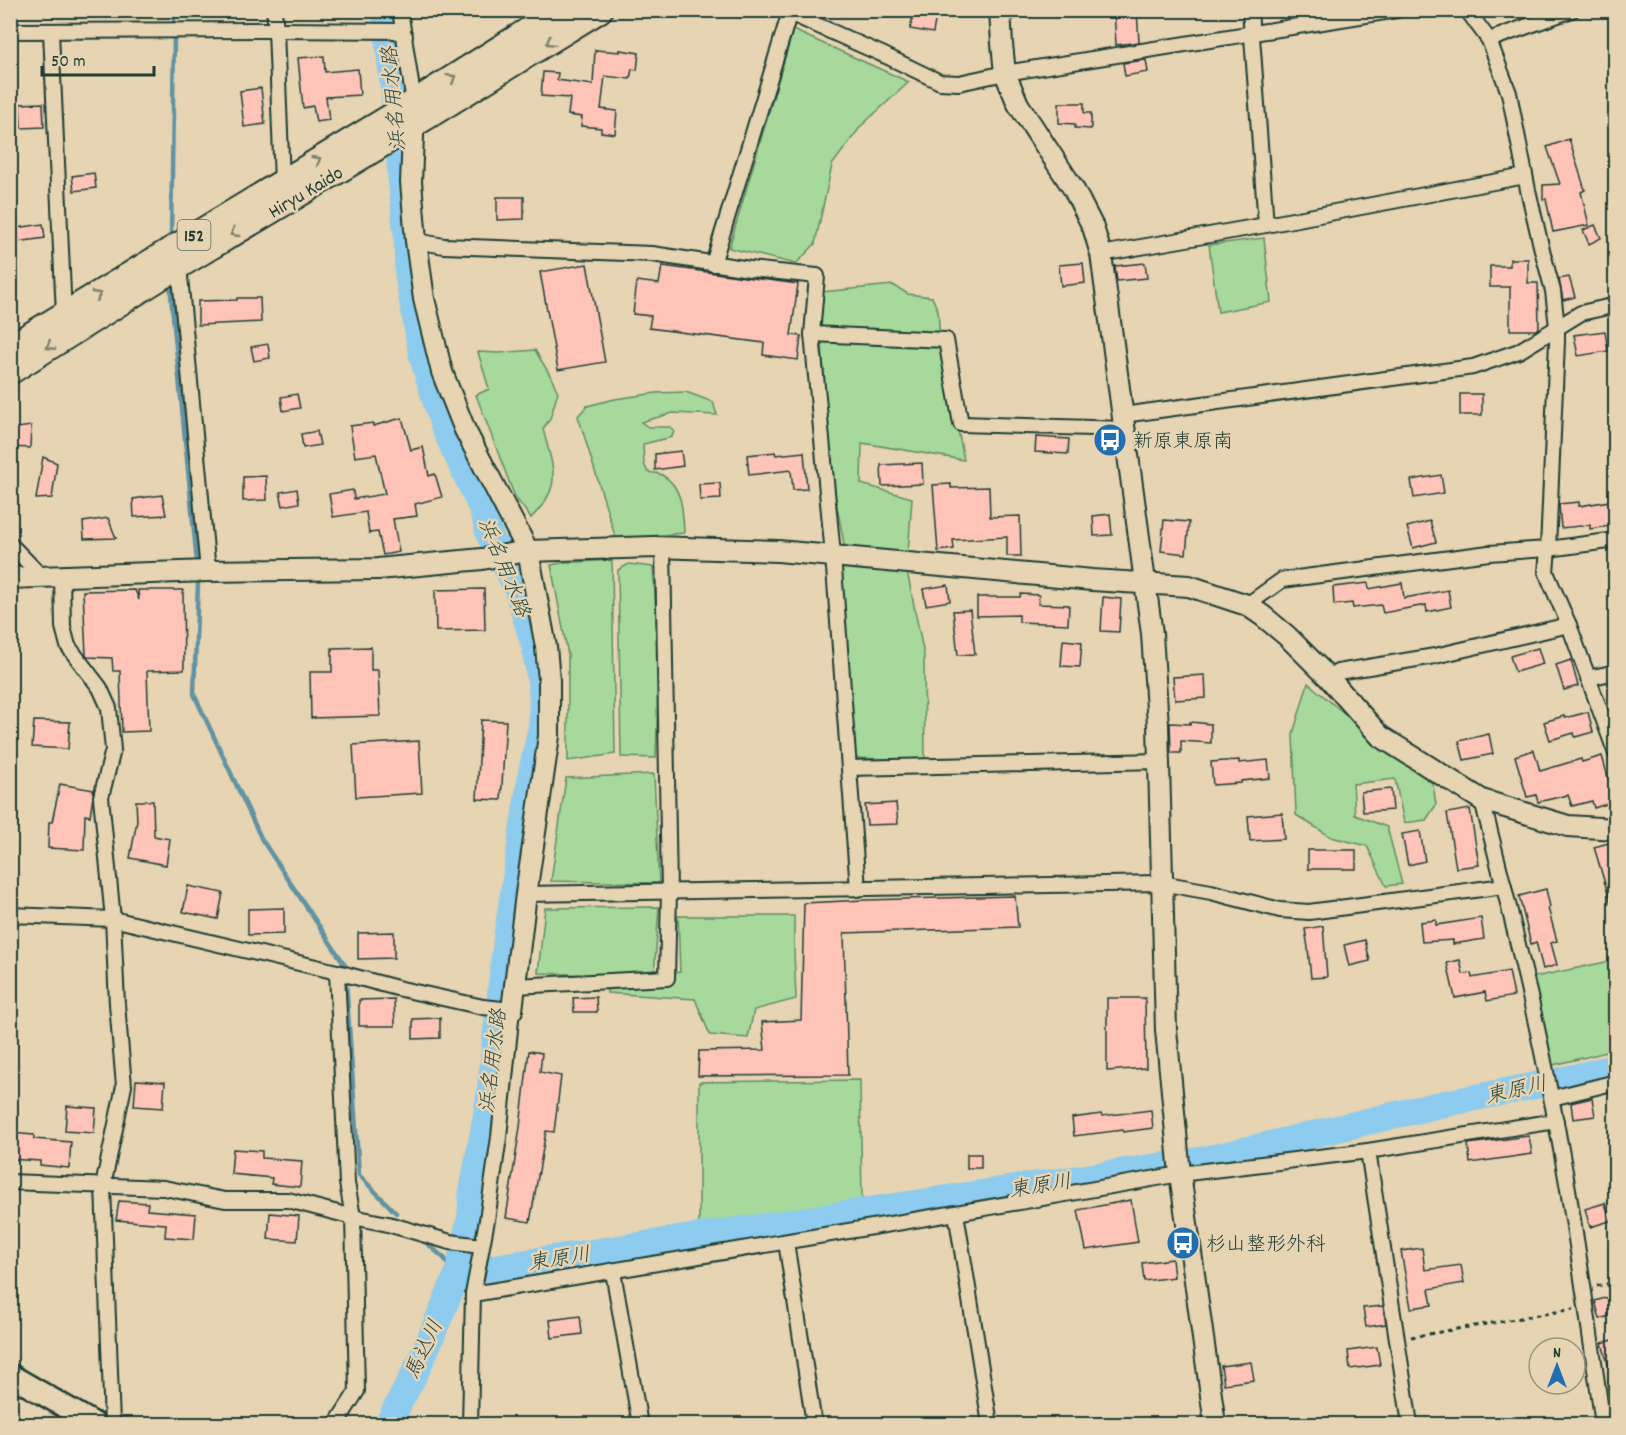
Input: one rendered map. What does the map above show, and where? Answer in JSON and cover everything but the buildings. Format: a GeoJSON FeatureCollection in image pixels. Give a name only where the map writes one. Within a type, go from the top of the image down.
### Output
{"type":"FeatureCollection","features":[{"type":"Feature","properties":{"kind":"highway","name":"Hiryu Kaido"},"geometry":{"type":"LineString","coordinates":[[10,372],[179,266],[375,149],[409,117],[560,10]]}},
{"type":"Feature","properties":{"kind":"highway","name":"Hiryu Kaido"},"geometry":{"type":"LineString","coordinates":[[10,346],[377,124],[409,117],[543,46],[600,10]]}},
{"type":"Feature","properties":{"kind":"main road"},"geometry":{"type":"LineString","coordinates":[[10,1375],[95,1425]]}},
{"type":"Feature","properties":{"kind":"street"},"geometry":{"type":"LineString","coordinates":[[274,10],[282,182]]}},
{"type":"Feature","properties":{"kind":"street"},"geometry":{"type":"LineString","coordinates":[[400,10],[400,34],[409,117],[411,182],[424,299],[442,372],[465,430],[520,552],[546,647],[549,680],[549,736],[515,986],[506,1009],[499,1137],[487,1220],[476,1246],[470,1425]]}},
{"type":"Feature","properties":{"kind":"street"},"geometry":{"type":"LineString","coordinates":[[1000,10],[1005,73],[1018,104],[1073,188],[1093,227],[1101,254],[1152,634],[1158,725],[1166,1030],[1180,1173],[1215,1425]]}},
{"type":"Feature","properties":{"kind":"street"},"geometry":{"type":"LineString","coordinates":[[1250,10],[1266,225]]}},
{"type":"Feature","properties":{"kind":"street"},"geometry":{"type":"LineString","coordinates":[[713,264],[786,13],[940,82],[959,83],[1005,73],[1397,10]]}},
{"type":"Feature","properties":{"kind":"street"},"geometry":{"type":"LineString","coordinates":[[1467,10],[1489,40],[1509,93],[1525,176],[1552,291],[1557,327],[1546,572],[1569,625],[1616,754]]}},
{"type":"Feature","properties":{"kind":"street"},"geometry":{"type":"LineString","coordinates":[[1489,40],[1572,10]]}},
{"type":"Feature","properties":{"kind":"street"},"geometry":{"type":"LineString","coordinates":[[10,31],[276,30],[375,31],[400,34]]}},
{"type":"Feature","properties":{"kind":"street"},"geometry":{"type":"LineString","coordinates":[[51,32],[64,315]]}},
{"type":"Feature","properties":{"kind":"street"},"geometry":{"type":"LineString","coordinates":[[1101,254],[1525,176]]}},
{"type":"Feature","properties":{"kind":"street"},"geometry":{"type":"LineString","coordinates":[[416,241],[444,246],[652,254],[713,264],[817,276],[812,334],[858,889]]}},
{"type":"Feature","properties":{"kind":"street"},"geometry":{"type":"LineString","coordinates":[[179,266],[208,571]]}},
{"type":"Feature","properties":{"kind":"street"},"geometry":{"type":"LineString","coordinates":[[812,334],[946,340],[961,424],[1124,422],[1473,367],[1520,351],[1581,313],[1616,304]]}},
{"type":"Feature","properties":{"kind":"street"},"geometry":{"type":"LineString","coordinates":[[1247,605],[1282,580],[1489,553],[1548,549],[1616,540]]}},
{"type":"Feature","properties":{"kind":"street"},"geometry":{"type":"LineString","coordinates":[[10,544],[52,577],[68,646],[100,688],[109,708],[113,750],[101,797],[113,919],[124,1086],[103,1186],[112,1425]]}},
{"type":"Feature","properties":{"kind":"street"},"geometry":{"type":"LineString","coordinates":[[515,986],[668,978],[669,892],[663,547]]}},
{"type":"Feature","properties":{"kind":"street"},"geometry":{"type":"LineString","coordinates":[[10,578],[208,571],[378,569],[482,559],[520,552],[663,547],[832,555],[1092,580],[1189,586],[1247,605],[1263,616],[1287,636],[1328,677],[1380,736],[1482,800],[1568,826],[1616,829]]}},
{"type":"Feature","properties":{"kind":"street"},"geometry":{"type":"LineString","coordinates":[[1328,677],[1338,672],[1435,656],[1569,625]]}},
{"type":"Feature","properties":{"kind":"street"},"geometry":{"type":"LineString","coordinates":[[1588,678],[1616,672]]}},
{"type":"Feature","properties":{"kind":"street"},"geometry":{"type":"LineString","coordinates":[[849,768],[1159,761]]}},
{"type":"Feature","properties":{"kind":"street"},"geometry":{"type":"LineString","coordinates":[[1482,800],[1552,1098],[1603,1425]]}},
{"type":"Feature","properties":{"kind":"street"},"geometry":{"type":"LineString","coordinates":[[526,894],[1161,883],[1211,892],[1280,910],[1309,912],[1504,886]]}},
{"type":"Feature","properties":{"kind":"street"},"geometry":{"type":"LineString","coordinates":[[10,915],[113,919],[397,988],[506,1009]]}},
{"type":"Feature","properties":{"kind":"street"},"geometry":{"type":"LineString","coordinates":[[336,1425],[357,1391],[353,1217],[347,1183],[337,972]]}},
{"type":"Feature","properties":{"kind":"street"},"geometry":{"type":"LineString","coordinates":[[1552,1098],[1616,1082]]}},
{"type":"Feature","properties":{"kind":"street"},"geometry":{"type":"LineString","coordinates":[[473,1294],[613,1272],[1180,1173],[1368,1151],[1556,1121]]}},
{"type":"Feature","properties":{"kind":"street"},"geometry":{"type":"LineString","coordinates":[[1368,1151],[1410,1425]]}},
{"type":"Feature","properties":{"kind":"street"},"geometry":{"type":"LineString","coordinates":[[10,1182],[164,1188],[225,1200],[288,1200],[388,1224],[450,1242],[476,1246]]}},
{"type":"Feature","properties":{"kind":"street"},"geometry":{"type":"LineString","coordinates":[[956,1213],[990,1425]]}},
{"type":"Feature","properties":{"kind":"street"},"geometry":{"type":"LineString","coordinates":[[786,1242],[814,1425]]}},
{"type":"Feature","properties":{"kind":"street"},"geometry":{"type":"LineString","coordinates":[[613,1272],[640,1425]]}},
{"type":"Feature","properties":{"kind":"path"},"geometry":{"type":"LineString","coordinates":[[1583,1288],[1616,1282]]}},
{"type":"Feature","properties":{"kind":"path"},"geometry":{"type":"LineString","coordinates":[[1398,1339],[1586,1306]]}},
{"type":"Feature","properties":{"kind":"green space"},"geometry":{"type":"Polygon","coordinates":[[[793,30],[909,82],[861,126],[832,165],[815,244],[796,264],[729,248],[793,30]]]}},
{"type":"Feature","properties":{"kind":"green space"},"geometry":{"type":"Polygon","coordinates":[[[1264,238],[1271,302],[1218,312],[1209,245],[1264,238]]]}},
{"type":"Feature","properties":{"kind":"green space"},"geometry":{"type":"Polygon","coordinates":[[[893,285],[908,294],[932,297],[938,311],[940,339],[964,460],[862,443],[861,484],[912,498],[908,553],[845,549],[826,448],[820,321],[821,292],[893,285]]]}},
{"type":"Feature","properties":{"kind":"green space"},"geometry":{"type":"Polygon","coordinates":[[[535,350],[558,392],[550,419],[543,429],[552,466],[552,486],[541,507],[531,518],[515,497],[476,395],[489,389],[478,352],[535,350]]]}},
{"type":"Feature","properties":{"kind":"green space"},"geometry":{"type":"Polygon","coordinates":[[[686,392],[713,402],[717,415],[673,413],[641,422],[648,427],[670,427],[674,431],[672,437],[643,444],[644,464],[648,472],[662,475],[674,486],[680,501],[684,533],[616,539],[578,416],[587,406],[615,399],[656,393],[686,392]]]}},
{"type":"Feature","properties":{"kind":"green space"},"geometry":{"type":"Polygon","coordinates":[[[612,560],[615,754],[568,761],[568,655],[551,565],[612,560]]]}},
{"type":"Feature","properties":{"kind":"green space"},"geometry":{"type":"Polygon","coordinates":[[[629,564],[653,567],[659,659],[656,758],[621,757],[618,570],[629,564]]]}},
{"type":"Feature","properties":{"kind":"green space"},"geometry":{"type":"Polygon","coordinates":[[[839,566],[907,571],[924,655],[925,761],[855,758],[839,566]]]}},
{"type":"Feature","properties":{"kind":"green space"},"geometry":{"type":"Polygon","coordinates":[[[1308,683],[1390,752],[1433,784],[1436,805],[1426,820],[1404,823],[1395,779],[1353,784],[1355,815],[1387,827],[1402,884],[1386,886],[1367,846],[1331,837],[1296,815],[1293,734],[1308,683]]]}},
{"type":"Feature","properties":{"kind":"green space"},"geometry":{"type":"Polygon","coordinates":[[[654,774],[659,883],[551,881],[566,778],[654,774]]]}},
{"type":"Feature","properties":{"kind":"green space"},"geometry":{"type":"Polygon","coordinates":[[[659,907],[654,976],[680,972],[678,916],[794,916],[796,999],[754,1010],[748,1038],[710,1035],[695,999],[607,993],[607,984],[647,977],[538,973],[545,908],[659,907]]]}},
{"type":"Feature","properties":{"kind":"green space"},"geometry":{"type":"Polygon","coordinates":[[[1615,960],[1615,1050],[1545,1067],[1530,978],[1615,960]]]}},
{"type":"Feature","properties":{"kind":"green space"},"geometry":{"type":"Polygon","coordinates":[[[860,1080],[862,1200],[699,1225],[699,1082],[860,1080]]]}},
{"type":"Feature","properties":{"kind":"waterway"},"geometry":{"type":"LineString","coordinates":[[174,10],[174,22]]}},
{"type":"Feature","properties":{"kind":"waterway","name":"浜名用水路"},"geometry":{"type":"LineString","coordinates":[[385,10],[400,145],[408,275],[422,355],[444,427],[483,511],[490,536],[517,588],[535,647],[542,690],[542,725],[532,770],[506,943],[489,1101],[472,1194],[471,1215],[458,1273],[419,1365],[388,1424]]}},
{"type":"Feature","properties":{"kind":"waterway"},"geometry":{"type":"LineString","coordinates":[[171,239],[174,38]]}},
{"type":"Feature","properties":{"kind":"waterway"},"geometry":{"type":"LineString","coordinates":[[171,280],[197,562]]}},
{"type":"Feature","properties":{"kind":"waterway"},"geometry":{"type":"LineString","coordinates":[[198,583],[194,694],[262,840],[345,965]]}},
{"type":"Feature","properties":{"kind":"waterway"},"geometry":{"type":"LineString","coordinates":[[346,982],[359,1175],[396,1213]]}},
{"type":"Feature","properties":{"kind":"waterway","name":"東原川"},"geometry":{"type":"LineString","coordinates":[[458,1273],[1208,1159],[1433,1106],[1616,1067]]}},
{"type":"Feature","properties":{"kind":"waterway"},"geometry":{"type":"LineString","coordinates":[[422,1239],[445,1259],[451,1272],[458,1273]]}},
{"type":"Feature","properties":{"kind":"place","name":"新原東原南"},"geometry":{"type":"Point","coordinates":[1110,440]}},
{"type":"Feature","properties":{"kind":"place","name":"杉山整形外科"},"geometry":{"type":"Point","coordinates":[1183,1243]}},
{"type":"Feature","properties":{"kind":"water label","name":"馬込川"},"geometry":{"type":"Point","coordinates":[423,1349]}}]}
